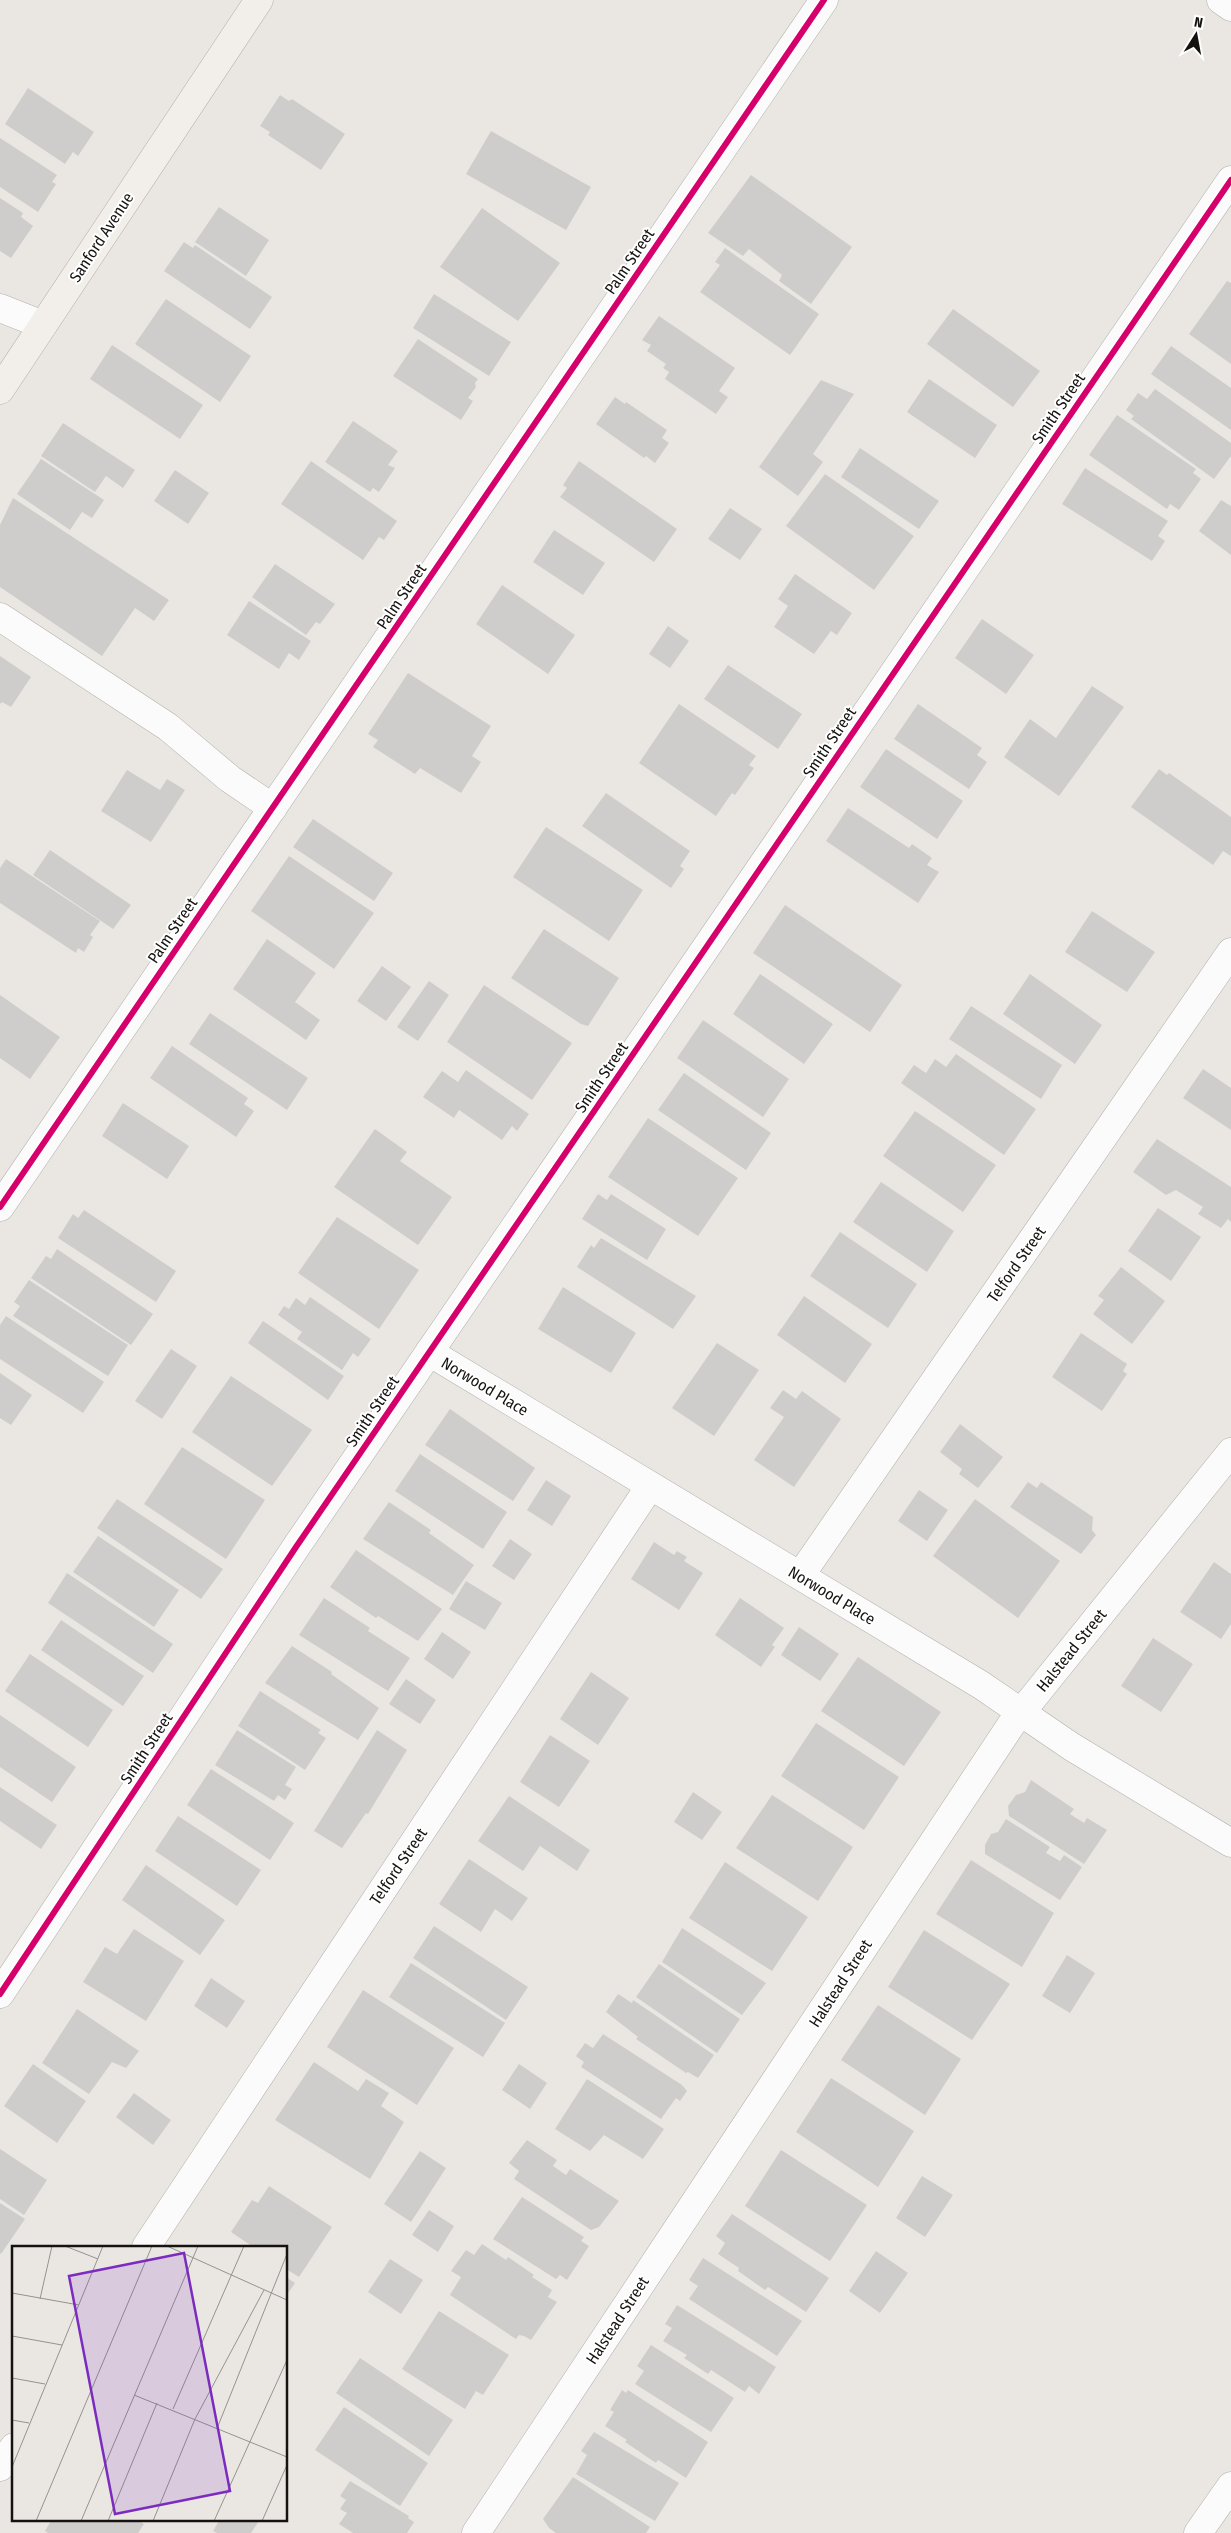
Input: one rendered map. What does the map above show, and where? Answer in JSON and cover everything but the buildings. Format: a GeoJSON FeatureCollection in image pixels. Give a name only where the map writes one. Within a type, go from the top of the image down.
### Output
{"type":"FeatureCollection","features":[{"type":"Feature","properties":{"kind":"main road","name":"Sanford Avenue"},"geometry":{"type":"LineString","coordinates":[[0,390],[202,83],[259,0]]}},
{"type":"Feature","properties":{"kind":"street","name":"Palm Street"},"geometry":{"type":"LineString","coordinates":[[0,1207],[824,0]]}},
{"type":"Feature","properties":{"kind":"street"},"geometry":{"type":"LineString","coordinates":[[1221,0],[1231,7]]}},
{"type":"Feature","properties":{"kind":"street","name":"Smith Street"},"geometry":{"type":"LineString","coordinates":[[0,1994],[296,1547],[1231,180]]}},
{"type":"Feature","properties":{"kind":"street"},"geometry":{"type":"LineString","coordinates":[[0,308],[43,325]]}},
{"type":"Feature","properties":{"kind":"street"},"geometry":{"type":"LineString","coordinates":[[0,617],[168,728],[230,779],[273,808]]}},
{"type":"Feature","properties":{"kind":"street","name":"Telford Street"},"geometry":{"type":"LineString","coordinates":[[800,1576],[1231,952]]}},
{"type":"Feature","properties":{"kind":"street","name":"Norwood Place"},"geometry":{"type":"LineString","coordinates":[[429,1352],[982,1685],[1072,1746],[1231,1842]]}},
{"type":"Feature","properties":{"kind":"street","name":"Halstead Street"},"geometry":{"type":"LineString","coordinates":[[476,2533],[1021,1712],[1231,1452]]}},
{"type":"Feature","properties":{"kind":"street","name":"Telford Street"},"geometry":{"type":"LineString","coordinates":[[147,2246],[650,1486]]}},
{"type":"Feature","properties":{"kind":"street"},"geometry":{"type":"LineString","coordinates":[[0,2467],[12,2449]]}},
{"type":"Feature","properties":{"kind":"street"},"geometry":{"type":"LineString","coordinates":[[1198,2533],[1231,2486]]}},
{"type":"Feature","properties":{"kind":"cycle path"},"geometry":{"type":"LineString","coordinates":[[0,1207],[824,0]]}},
{"type":"Feature","properties":{"kind":"cycle path"},"geometry":{"type":"LineString","coordinates":[[0,1994],[296,1547],[1231,180]]}}]}
